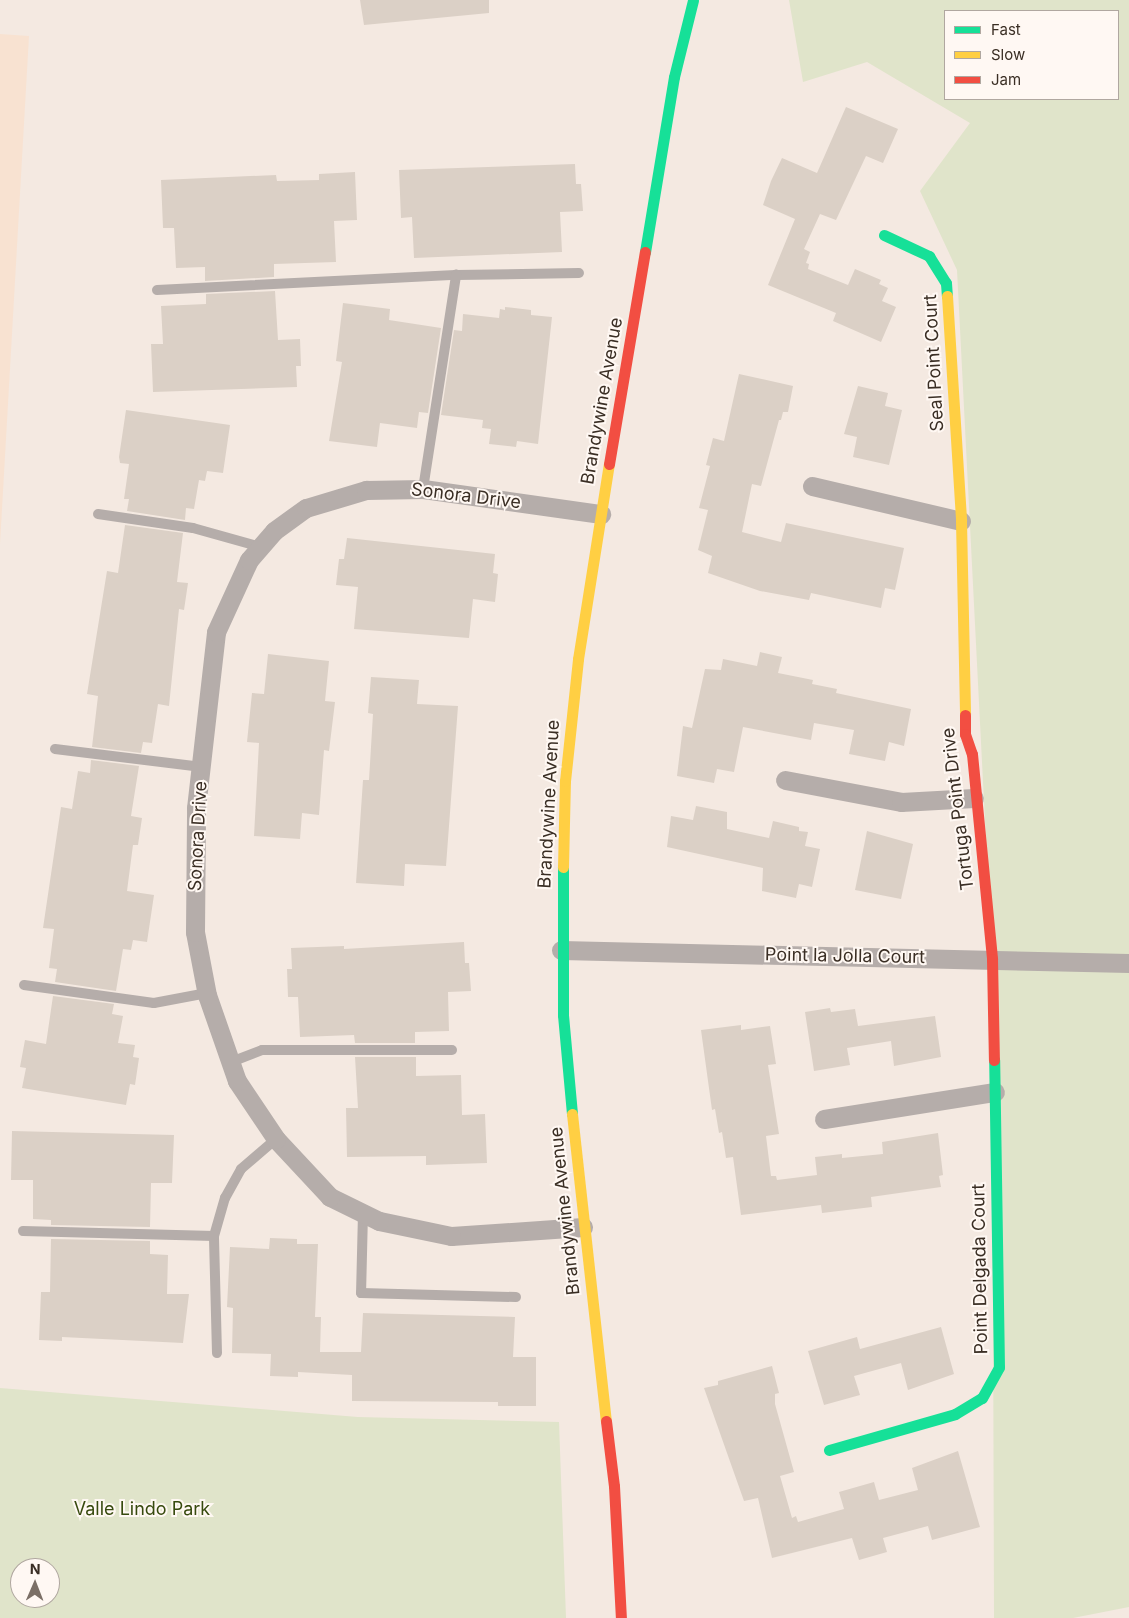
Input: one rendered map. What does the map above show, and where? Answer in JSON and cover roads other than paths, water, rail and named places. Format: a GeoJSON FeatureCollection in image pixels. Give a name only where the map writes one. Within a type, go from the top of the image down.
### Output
{"type":"FeatureCollection","features":[{"type":"Feature","properties":{"kind":"street","name":"Brandywine Avenue"},"geometry":{"type":"LineString","coordinates":[[621,1618],[614,1486],[583,1227],[563,1015],[561,950],[565,781],[578,659],[601,514],[674,77],[693,0]]}},
{"type":"Feature","properties":{"kind":"street","name":"Seal Point Court"},"geometry":{"type":"LineString","coordinates":[[884,235],[929,256],[946,283],[960,522]]}},
{"type":"Feature","properties":{"kind":"street"},"geometry":{"type":"LineString","coordinates":[[812,486],[960,522]]}},
{"type":"Feature","properties":{"kind":"street","name":"Sonora Drive"},"geometry":{"type":"LineString","coordinates":[[583,1227],[451,1236],[379,1221],[330,1197],[276,1139],[237,1081],[207,993],[195,932],[196,808],[216,632],[249,560],[274,531],[306,508],[366,490],[423,488],[601,514]]}},
{"type":"Feature","properties":{"kind":"street","name":"Tortuga Point Drive"},"geometry":{"type":"LineString","coordinates":[[960,522],[965,734],[972,754],[974,798],[992,959],[995,1092]]}},
{"type":"Feature","properties":{"kind":"street"},"geometry":{"type":"LineString","coordinates":[[785,780],[901,802],[974,798]]}},
{"type":"Feature","properties":{"kind":"street","name":"Point la Jolla Court"},"geometry":{"type":"LineString","coordinates":[[561,950],[1129,963]]}},
{"type":"Feature","properties":{"kind":"street"},"geometry":{"type":"LineString","coordinates":[[824,1119],[995,1092]]}},
{"type":"Feature","properties":{"kind":"street","name":"Point Delgada Court"},"geometry":{"type":"LineString","coordinates":[[829,1450],[955,1414],[982,1398],[999,1367],[995,1092]]}},
{"type":"Feature","properties":{"kind":"lane"},"geometry":{"type":"LineString","coordinates":[[157,290],[456,275],[579,273]]}},
{"type":"Feature","properties":{"kind":"lane"},"geometry":{"type":"LineString","coordinates":[[423,488],[456,275]]}},
{"type":"Feature","properties":{"kind":"lane"},"geometry":{"type":"LineString","coordinates":[[98,514],[192,528],[261,547]]}},
{"type":"Feature","properties":{"kind":"lane"},"geometry":{"type":"LineString","coordinates":[[54,749],[202,767]]}},
{"type":"Feature","properties":{"kind":"lane"},"geometry":{"type":"LineString","coordinates":[[24,984],[154,1003],[207,993]]}},
{"type":"Feature","properties":{"kind":"lane"},"geometry":{"type":"LineString","coordinates":[[231,1062],[262,1050],[452,1050]]}},
{"type":"Feature","properties":{"kind":"lane"},"geometry":{"type":"LineString","coordinates":[[217,1353],[214,1236],[225,1198],[241,1169],[276,1139]]}},
{"type":"Feature","properties":{"kind":"lane"},"geometry":{"type":"LineString","coordinates":[[364,1214],[361,1293],[516,1297]]}},
{"type":"Feature","properties":{"kind":"lane"},"geometry":{"type":"LineString","coordinates":[[23,1231],[214,1236]]}},
{"type":"Feature","properties":{"kind":"park label","name":"Valle Lindo Park"},"geometry":{"type":"Point","coordinates":[142,1509]}}]}
